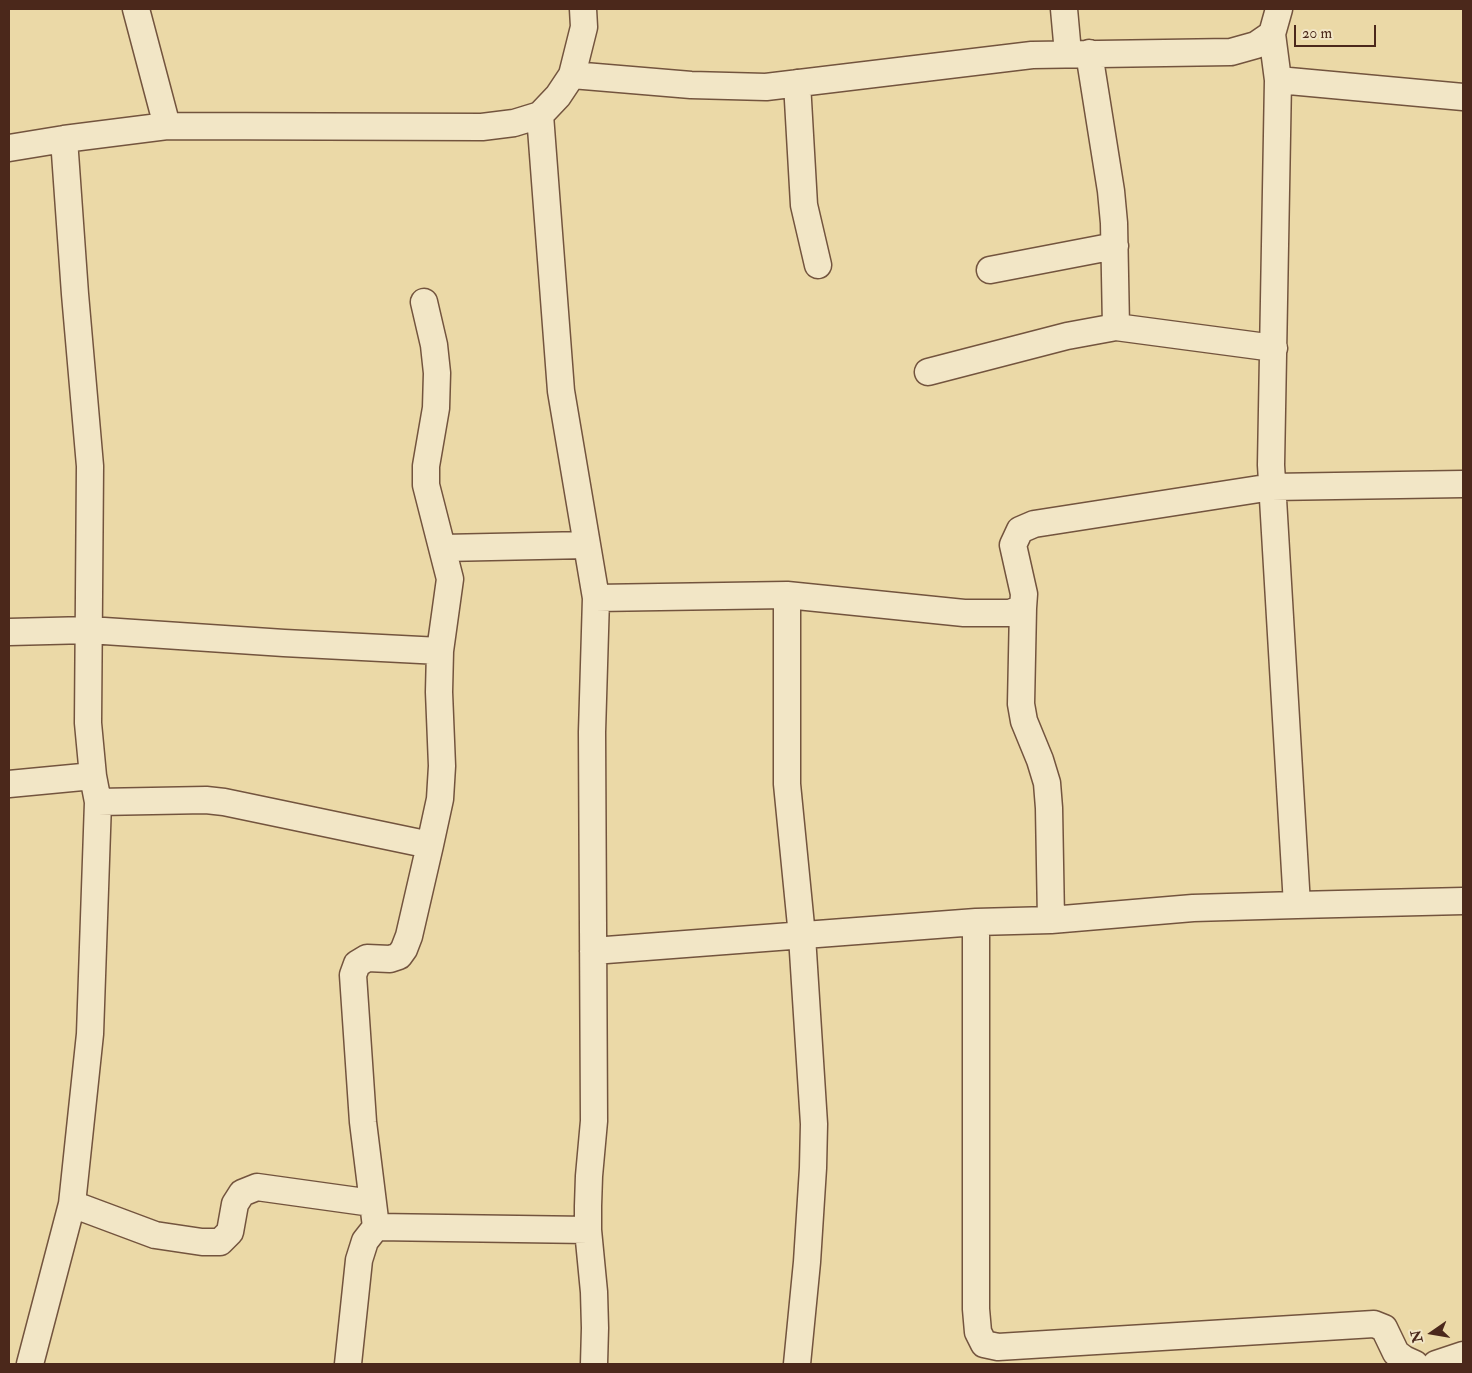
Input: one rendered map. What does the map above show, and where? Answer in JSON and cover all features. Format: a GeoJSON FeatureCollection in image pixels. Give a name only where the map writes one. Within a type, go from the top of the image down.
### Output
{"type":"FeatureCollection","features":[{"type":"Feature","properties":{"kind":"street"},"geometry":{"type":"LineString","coordinates":[[136,9],[167,126]]}},
{"type":"Feature","properties":{"kind":"street"},"geometry":{"type":"LineString","coordinates":[[9,148],[167,126],[482,127],[514,123],[540,115],[558,96],[572,74],[584,28],[583,9]]}},
{"type":"Feature","properties":{"kind":"street"},"geometry":{"type":"LineString","coordinates":[[1064,9],[1079,53],[1111,191],[1115,246],[1116,327]]}},
{"type":"Feature","properties":{"kind":"street"},"geometry":{"type":"LineString","coordinates":[[1279,9],[1272,34],[1278,80],[1271,466],[1297,904]]}},
{"type":"Feature","properties":{"kind":"street"},"geometry":{"type":"LineString","coordinates":[[572,74],[691,85],[766,86],[1032,55],[1231,52],[1256,45],[1272,34]]}},
{"type":"Feature","properties":{"kind":"street"},"geometry":{"type":"LineString","coordinates":[[1278,80],[1463,97]]}},
{"type":"Feature","properties":{"kind":"street"},"geometry":{"type":"LineString","coordinates":[[797,83],[804,205],[818,265]]}},
{"type":"Feature","properties":{"kind":"street"},"geometry":{"type":"LineString","coordinates":[[540,115],[561,391],[596,598],[592,732],[594,1121],[588,1176],[588,1230],[594,1292],[594,1364]]}},
{"type":"Feature","properties":{"kind":"street"},"geometry":{"type":"LineString","coordinates":[[30,1364],[72,1204],[90,1034],[98,802],[92,776],[88,723],[90,466],[64,139]]}},
{"type":"Feature","properties":{"kind":"street"},"geometry":{"type":"LineString","coordinates":[[990,270],[1115,246]]}},
{"type":"Feature","properties":{"kind":"street"},"geometry":{"type":"LineString","coordinates":[[348,1364],[358,1260],[374,1215],[363,1122],[352,975],[357,964],[367,958],[390,959],[399,956],[404,949],[409,936],[440,799],[442,766],[439,692],[440,650],[450,579],[426,485],[426,466],[436,408],[437,373],[434,345],[424,302]]}},
{"type":"Feature","properties":{"kind":"street"},"geometry":{"type":"LineString","coordinates":[[928,372],[1067,336],[1116,327],[1274,348]]}},
{"type":"Feature","properties":{"kind":"street"},"geometry":{"type":"LineString","coordinates":[[1051,920],[1049,808],[1046,783],[1040,760],[1024,721],[1021,704],[1024,594],[1013,544],[1020,530],[1034,524],[1272,487],[1463,484]]}},
{"type":"Feature","properties":{"kind":"street"},"geometry":{"type":"LineString","coordinates":[[443,548],[587,545]]}},
{"type":"Feature","properties":{"kind":"street"},"geometry":{"type":"LineString","coordinates":[[596,598],[787,596],[964,612],[1010,613],[1023,608]]}},
{"type":"Feature","properties":{"kind":"street"},"geometry":{"type":"LineString","coordinates":[[787,596],[787,784],[802,936],[814,1124],[813,1168],[797,1364]]}},
{"type":"Feature","properties":{"kind":"street"},"geometry":{"type":"LineString","coordinates":[[9,632],[89,630],[284,643],[440,650]]}},
{"type":"Feature","properties":{"kind":"street"},"geometry":{"type":"LineString","coordinates":[[9,784],[92,776]]}},
{"type":"Feature","properties":{"kind":"street"},"geometry":{"type":"LineString","coordinates":[[98,802],[206,800],[224,802],[430,845]]}},
{"type":"Feature","properties":{"kind":"street"},"geometry":{"type":"LineString","coordinates":[[593,951],[976,922],[1051,920],[1193,908],[1463,901]]}},
{"type":"Feature","properties":{"kind":"street"},"geometry":{"type":"LineString","coordinates":[[976,922],[976,1309],[978,1332],[983,1354],[998,1347],[1374,1324],[1384,1328],[1396,1354],[1415,1364]]}},
{"type":"Feature","properties":{"kind":"street"},"geometry":{"type":"LineString","coordinates":[[72,1204],[155,1235],[202,1242],[220,1242],[230,1232],[235,1204],[242,1193],[257,1187],[374,1215],[588,1230]]}},
{"type":"Feature","properties":{"kind":"street"},"geometry":{"type":"LineString","coordinates":[[1436,1364],[1463,1355]]}}]}
